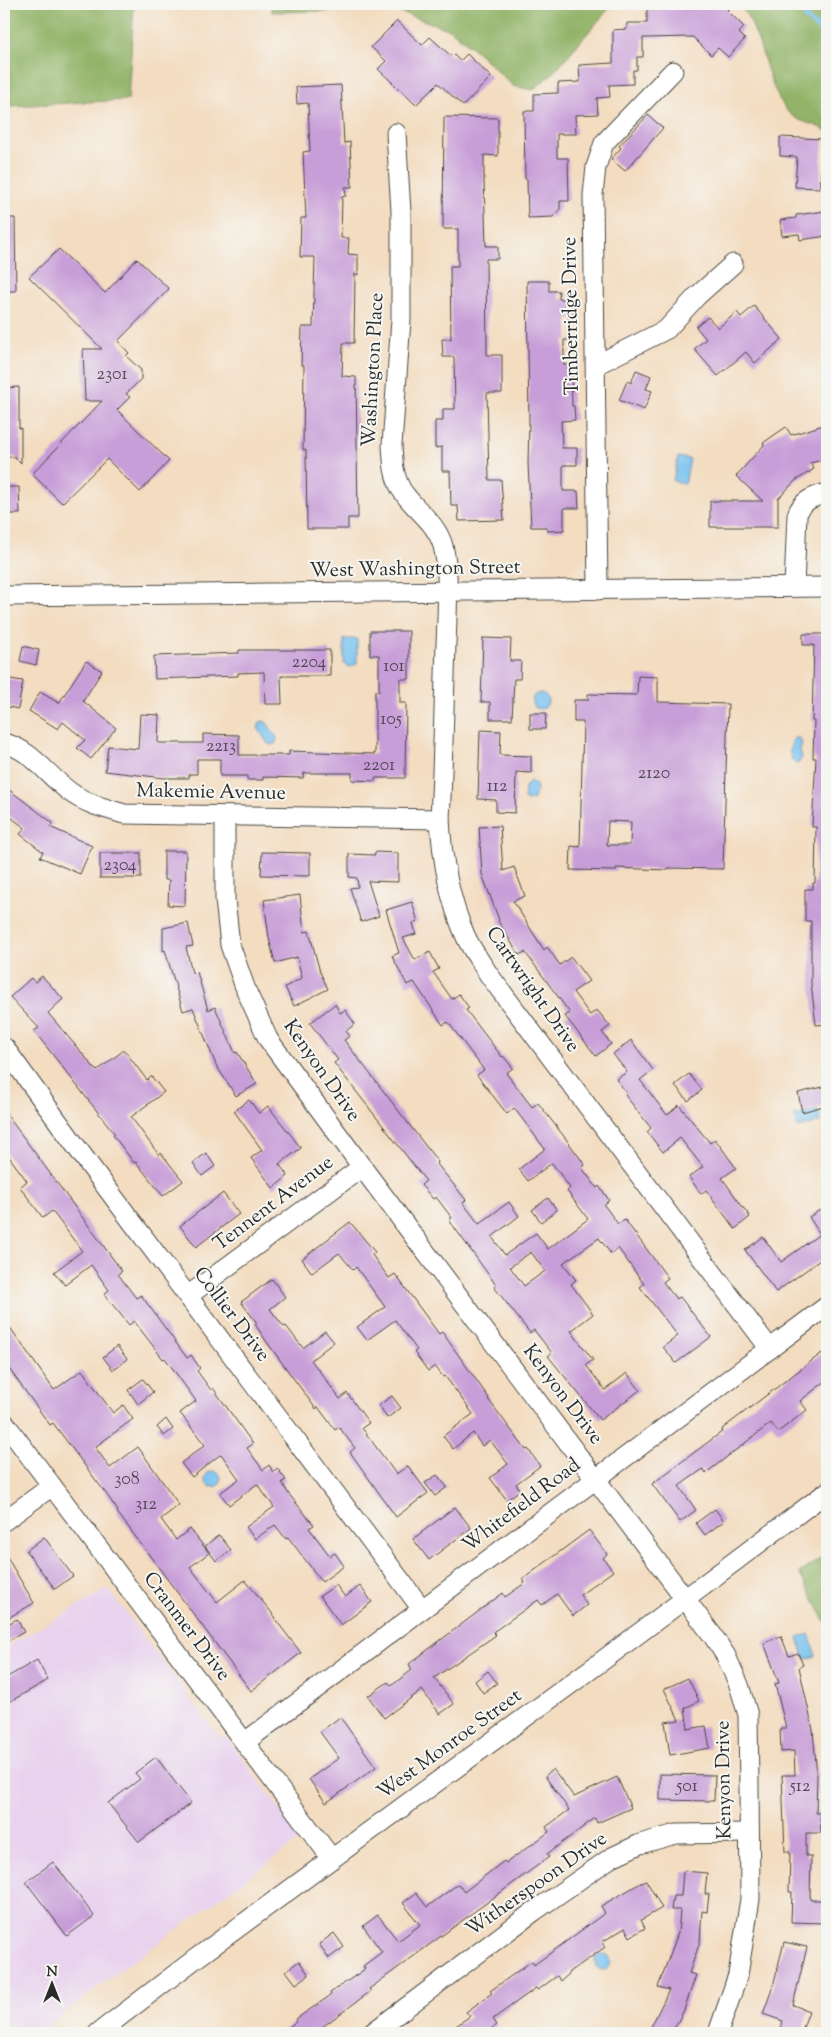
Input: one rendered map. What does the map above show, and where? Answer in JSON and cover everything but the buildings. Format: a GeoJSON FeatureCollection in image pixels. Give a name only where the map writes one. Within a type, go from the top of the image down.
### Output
{"type":"FeatureCollection","features":[{"type":"Feature","properties":{"kind":"street","name":"Timberridge Drive"},"geometry":{"type":"LineString","coordinates":[[598,590],[593,195],[596,167],[604,142],[673,71]]}},
{"type":"Feature","properties":{"kind":"street","name":"Washington Place"},"geometry":{"type":"LineString","coordinates":[[396,133],[401,212],[401,320],[392,445],[393,465],[401,488],[434,524],[440,536],[445,558],[446,592]]}},
{"type":"Feature","properties":{"kind":"street"},"geometry":{"type":"LineString","coordinates":[[596,365],[666,329],[697,296],[733,264]]}},
{"type":"Feature","properties":{"kind":"street"},"geometry":{"type":"LineString","coordinates":[[794,587],[797,515],[800,506],[812,497],[827,493]]}},
{"type":"Feature","properties":{"kind":"street","name":"West Washington Street"},"geometry":{"type":"LineString","coordinates":[[4,596],[827,587]]}},
{"type":"Feature","properties":{"kind":"street","name":"Cartwright Drive"},"geometry":{"type":"LineString","coordinates":[[446,592],[440,819],[441,848],[447,882],[466,937],[489,975],[770,1349]]}},
{"type":"Feature","properties":{"kind":"street","name":"Makemie Avenue"},"geometry":{"type":"LineString","coordinates":[[4,743],[16,746],[45,768],[68,790],[84,801],[124,814],[440,819]]}},
{"type":"Feature","properties":{"kind":"street","name":"Kenyon Drive"},"geometry":{"type":"LineString","coordinates":[[224,816],[223,863],[226,918],[230,945],[246,990],[268,1039],[686,1598],[726,1656],[739,1685],[748,1715],[750,1899],[738,1975],[718,2033]]}},
{"type":"Feature","properties":{"kind":"street","name":"Collier Drive"},"geometry":{"type":"LineString","coordinates":[[4,1047],[91,1167],[189,1295],[422,1609]]}},
{"type":"Feature","properties":{"kind":"street","name":"Tennent Avenue"},"geometry":{"type":"LineString","coordinates":[[189,1295],[362,1167]]}},
{"type":"Feature","properties":{"kind":"street","name":"Whitefield Road"},"geometry":{"type":"LineString","coordinates":[[244,1742],[827,1306]]}},
{"type":"Feature","properties":{"kind":"street","name":"Cranmer Drive"},"geometry":{"type":"LineString","coordinates":[[4,1422],[332,1859]]}},
{"type":"Feature","properties":{"kind":"street"},"geometry":{"type":"LineString","coordinates":[[4,1521],[52,1486]]}},
{"type":"Feature","properties":{"kind":"street","name":"West Monroe Street"},"geometry":{"type":"LineString","coordinates":[[98,2033],[165,1981],[827,1492]]}},
{"type":"Feature","properties":{"kind":"street","name":"Witherspoon Drive"},"geometry":{"type":"LineString","coordinates":[[372,2033],[533,1912],[612,1857],[640,1844],[676,1834],[749,1833]]}},
{"type":"Feature","properties":{"kind":"shaded area"},"geometry":{"type":"Polygon","coordinates":[[[108,1589],[219,1737],[227,1737],[301,1839],[99,1986],[39,2033],[4,2033],[4,1648],[108,1589]]]}},
{"type":"Feature","properties":{"kind":"green space"},"geometry":{"type":"Polygon","coordinates":[[[10,4],[134,4],[128,100],[10,106],[10,4]]]}},
{"type":"Feature","properties":{"kind":"green space"},"geometry":{"type":"Polygon","coordinates":[[[271,4],[613,4],[552,74],[533,90],[513,86],[451,30],[394,10],[272,12],[271,4]]]}},
{"type":"Feature","properties":{"kind":"green space"},"geometry":{"type":"Polygon","coordinates":[[[740,4],[815,4],[824,10],[827,4],[827,132],[800,120],[785,108],[771,79],[752,25],[740,4]]]}},
{"type":"Feature","properties":{"kind":"green space"},"geometry":{"type":"Polygon","coordinates":[[[827,1554],[827,1624],[799,1573],[827,1554]]]}},
{"type":"Feature","properties":{"kind":"water"},"geometry":{"type":"Polygon","coordinates":[[[678,457],[690,459],[685,484],[673,481],[678,457]]]}},
{"type":"Feature","properties":{"kind":"water"},"geometry":{"type":"Polygon","coordinates":[[[344,639],[357,639],[357,664],[350,667],[344,664],[344,639]]]}},
{"type":"Feature","properties":{"kind":"water"},"geometry":{"type":"Polygon","coordinates":[[[540,693],[546,695],[548,701],[546,707],[540,709],[534,707],[532,701],[534,695],[540,693]]]}},
{"type":"Feature","properties":{"kind":"water"},"geometry":{"type":"Polygon","coordinates":[[[264,721],[277,738],[276,743],[272,745],[268,744],[258,728],[260,722],[264,721]]]}},
{"type":"Feature","properties":{"kind":"water"},"geometry":{"type":"Polygon","coordinates":[[[795,738],[799,738],[802,743],[800,750],[802,757],[799,763],[796,764],[791,758],[790,751],[791,744],[795,738]]]}},
{"type":"Feature","properties":{"kind":"water"},"geometry":{"type":"Polygon","coordinates":[[[530,781],[536,785],[537,791],[532,800],[528,801],[524,799],[525,787],[530,781]]]}},
{"type":"Feature","properties":{"kind":"water"},"geometry":{"type":"Polygon","coordinates":[[[818,1110],[821,1122],[798,1128],[794,1116],[818,1110]]]}},
{"type":"Feature","properties":{"kind":"water"},"geometry":{"type":"Polygon","coordinates":[[[210,1471],[216,1471],[221,1476],[219,1485],[210,1487],[205,1482],[205,1476],[210,1471]]]}},
{"type":"Feature","properties":{"kind":"water"},"geometry":{"type":"Polygon","coordinates":[[[809,1634],[816,1656],[805,1659],[798,1638],[809,1634]]]}},
{"type":"Feature","properties":{"kind":"water"},"geometry":{"type":"Polygon","coordinates":[[[600,1954],[606,1954],[611,1959],[609,1968],[600,1970],[595,1965],[595,1959],[600,1954]]]}},
{"type":"Feature","properties":{"kind":"waterway"},"geometry":{"type":"LineString","coordinates":[[803,4],[805,17],[827,37]]}}]}
